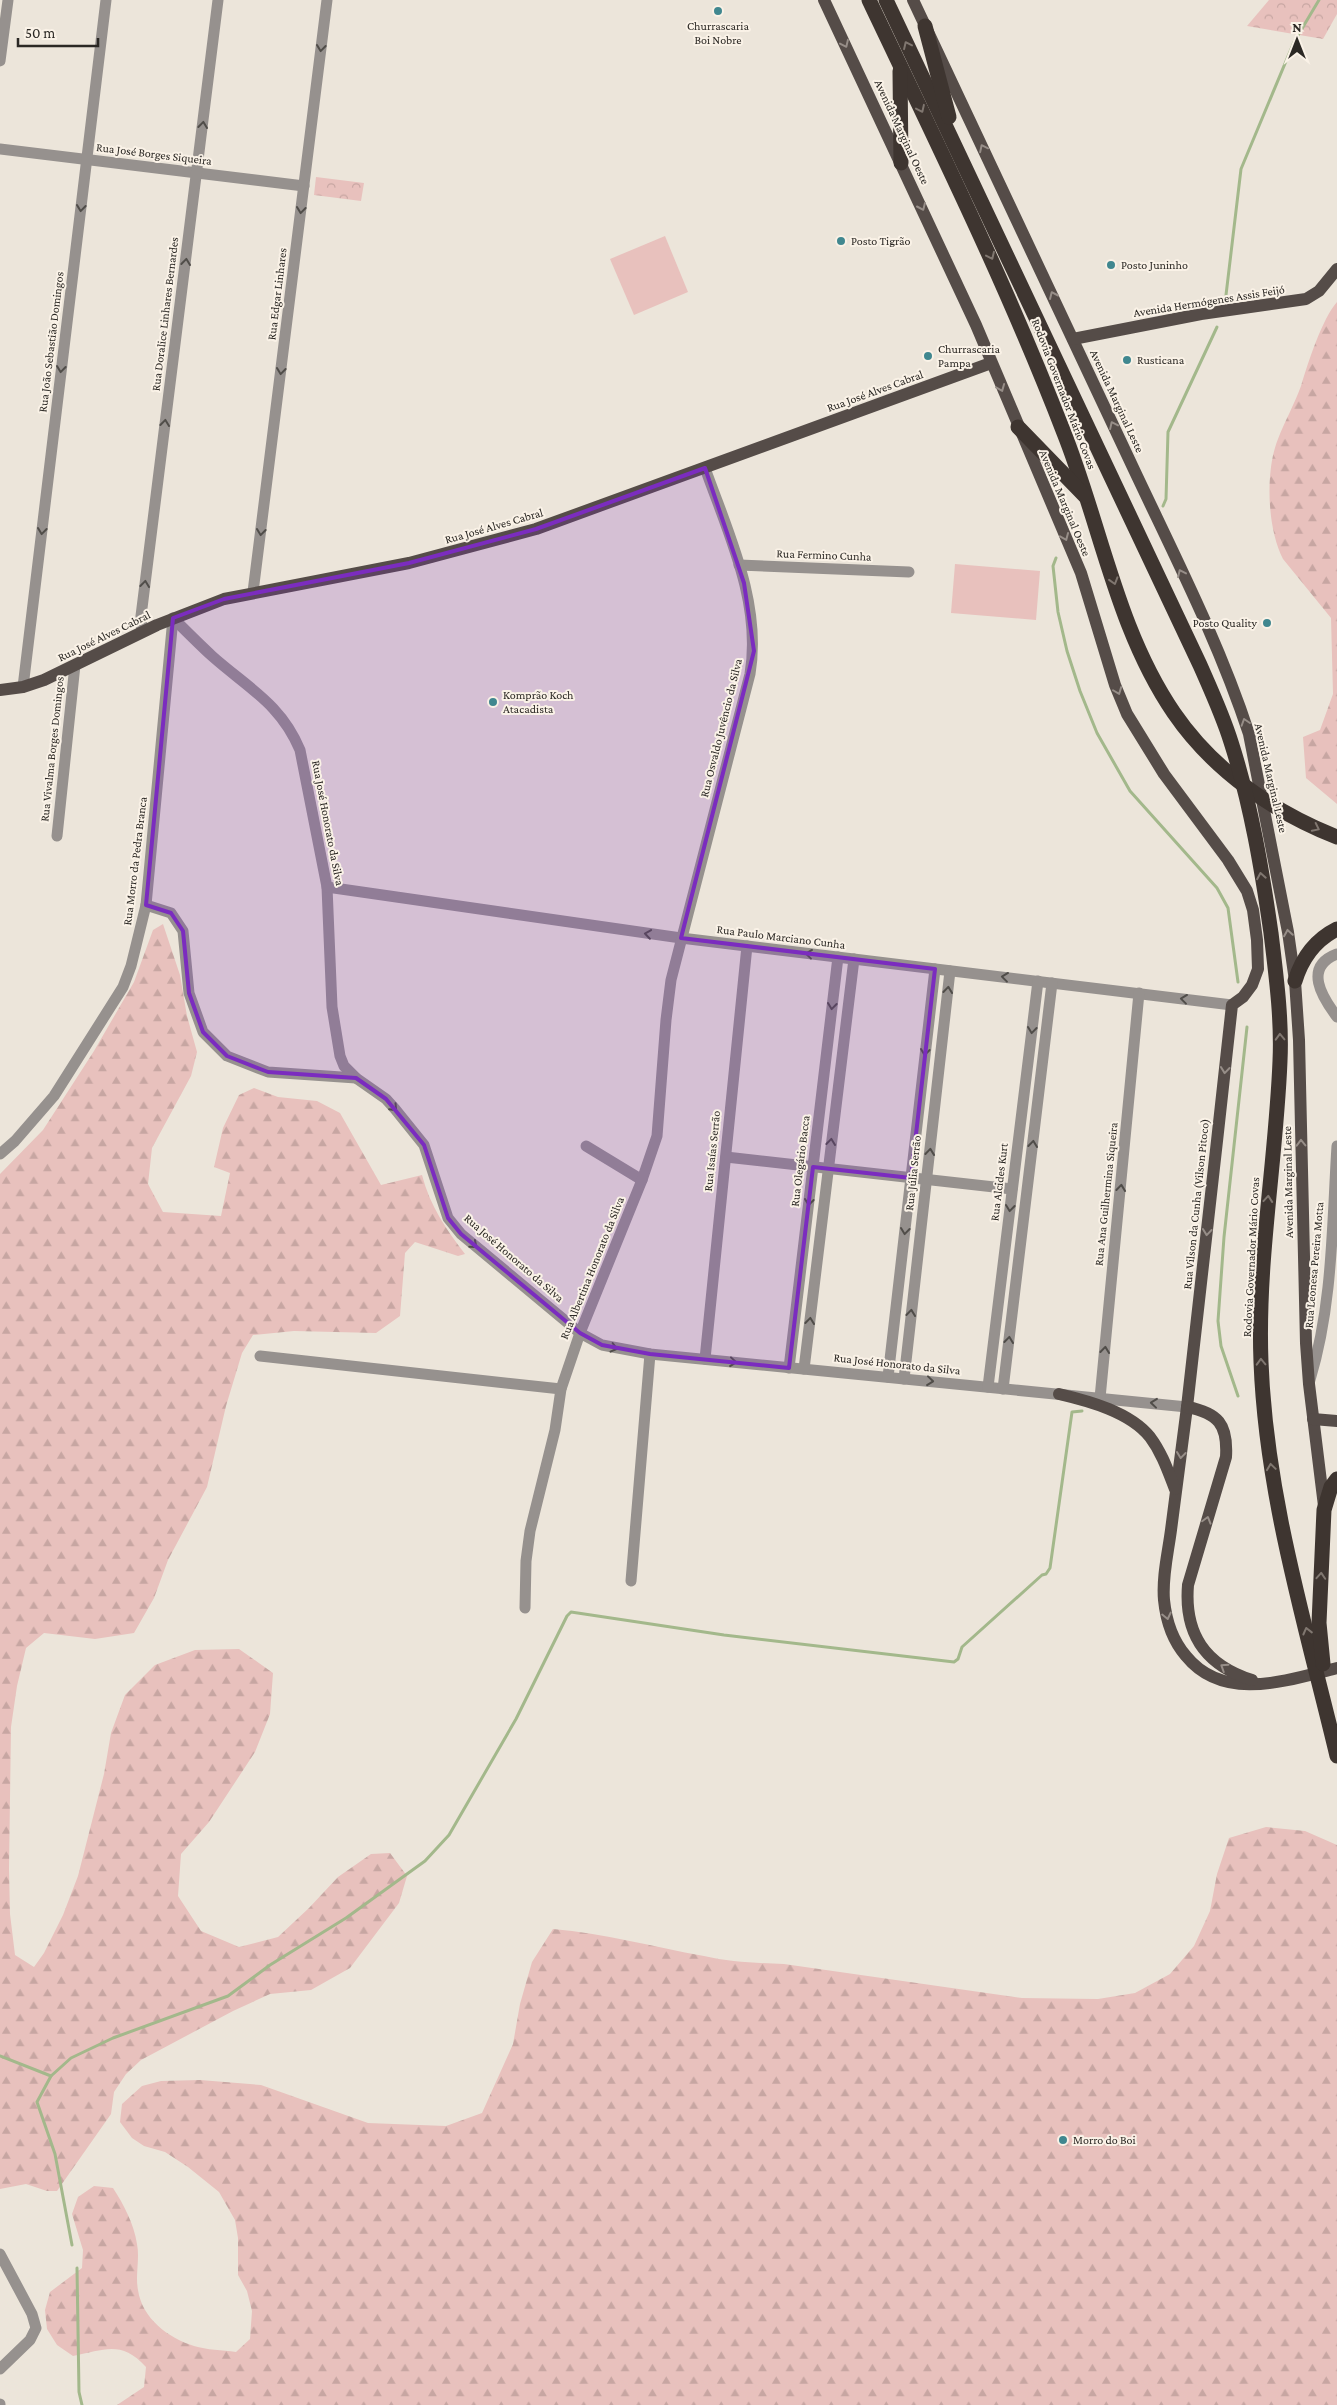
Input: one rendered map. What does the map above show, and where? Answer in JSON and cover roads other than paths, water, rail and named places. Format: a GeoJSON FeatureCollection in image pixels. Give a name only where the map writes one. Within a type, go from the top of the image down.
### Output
{"type":"FeatureCollection","features":[{"type":"Feature","properties":{"kind":"highway","name":"Rodovia Governador Mário Covas"},"geometry":{"type":"LineString","coordinates":[[869,0],[1016,313],[1089,501],[1134,638],[1150,675],[1175,716],[1214,761],[1237,780],[1296,818],[1337,837]]}},
{"type":"Feature","properties":{"kind":"highway","name":"Rodovia Governador Mário Covas"},"geometry":{"type":"LineString","coordinates":[[886,0],[1200,665],[1238,762],[1267,906],[1276,972],[1279,1024],[1278,1091],[1263,1261],[1260,1333],[1264,1414],[1278,1515],[1337,1756]]}},
{"type":"Feature","properties":{"kind":"highway"},"geometry":{"type":"LineString","coordinates":[[925,26],[958,152]]}},
{"type":"Feature","properties":{"kind":"highway"},"geometry":{"type":"LineString","coordinates":[[900,65],[901,163]]}},
{"type":"Feature","properties":{"kind":"highway"},"geometry":{"type":"LineString","coordinates":[[1018,427],[1089,501]]}},
{"type":"Feature","properties":{"kind":"highway"},"geometry":{"type":"LineString","coordinates":[[1295,981],[1300,967],[1312,948],[1324,936],[1337,929]]}},
{"type":"Feature","properties":{"kind":"highway"},"geometry":{"type":"LineString","coordinates":[[1331,1730],[1319,1623],[1324,1510],[1331,1487],[1337,1479]]}},
{"type":"Feature","properties":{"kind":"main road","name":"Avenida Marginal Oeste"},"geometry":{"type":"LineString","coordinates":[[824,0],[969,309],[1081,574],[1115,685],[1127,714],[1159,767],[1228,860],[1247,891],[1254,918],[1258,969],[1252,985],[1243,998],[1232,1005]]}},
{"type":"Feature","properties":{"kind":"main road","name":"Avenida Marginal Leste"},"geometry":{"type":"LineString","coordinates":[[913,0],[1198,609],[1239,705],[1256,761],[1288,932],[1295,981],[1299,1040],[1304,1301],[1309,1384],[1324,1510]]}},
{"type":"Feature","properties":{"kind":"main road","name":"Avenida Hermógenes Assis Feijó"},"geometry":{"type":"LineString","coordinates":[[1073,339],[1201,314],[1306,299],[1319,291],[1337,269]]}},
{"type":"Feature","properties":{"kind":"main road","name":"Rua José Alves Cabral"},"geometry":{"type":"LineString","coordinates":[[0,690],[23,687],[75,665],[173,618],[224,598],[409,563],[536,530],[991,363]]}},
{"type":"Feature","properties":{"kind":"main road","name":"Rua Vilson da Cunha (Vilson Pitoco)"},"geometry":{"type":"LineString","coordinates":[[1232,1005],[1187,1406],[1164,1586],[1168,1619],[1174,1640],[1187,1658],[1203,1672],[1225,1682],[1243,1684],[1272,1683],[1337,1668]]}},
{"type":"Feature","properties":{"kind":"main road"},"geometry":{"type":"LineString","coordinates":[[1060,1394],[1101,1402],[1149,1436],[1165,1462],[1176,1492]]}},
{"type":"Feature","properties":{"kind":"main road"},"geometry":{"type":"LineString","coordinates":[[1187,1406],[1210,1413],[1218,1420],[1224,1430],[1227,1444],[1226,1457],[1188,1585],[1187,1601],[1190,1621],[1195,1636],[1207,1654],[1222,1666],[1236,1675],[1272,1683]]}},
{"type":"Feature","properties":{"kind":"main road"},"geometry":{"type":"LineString","coordinates":[[1314,1419],[1337,1421]]}},
{"type":"Feature","properties":{"kind":"street"},"geometry":{"type":"LineString","coordinates":[[0,61],[8,0]]}},
{"type":"Feature","properties":{"kind":"street","name":"Rua João Sebastião Domingos"},"geometry":{"type":"LineString","coordinates":[[23,687],[106,0]]}},
{"type":"Feature","properties":{"kind":"street","name":"Rua Doralice Linhares Bernardes"},"geometry":{"type":"LineString","coordinates":[[142,632],[141,616],[218,0]]}},
{"type":"Feature","properties":{"kind":"street","name":"Rua Edgar Linhares"},"geometry":{"type":"LineString","coordinates":[[254,592],[327,0]]}},
{"type":"Feature","properties":{"kind":"street","name":"Rua José Borges Siqueira"},"geometry":{"type":"LineString","coordinates":[[0,149],[304,186]]}},
{"type":"Feature","properties":{"kind":"street","name":"Rua Osvaldo Juvêncio da Silva"},"geometry":{"type":"LineString","coordinates":[[681,938],[750,674],[754,651],[753,625],[739,565],[705,468]]}},
{"type":"Feature","properties":{"kind":"street","name":"Rua Fermino Cunha"},"geometry":{"type":"LineString","coordinates":[[739,565],[909,572]]}},
{"type":"Feature","properties":{"kind":"street","name":"Rua José Honorato da Silva"},"geometry":{"type":"LineString","coordinates":[[173,618],[212,656],[273,706],[292,731],[300,750],[327,887],[332,1007],[336,1042],[344,1066],[356,1078],[386,1099],[424,1145],[448,1218],[461,1234],[580,1333],[608,1346],[650,1354],[1060,1394]]}},
{"type":"Feature","properties":{"kind":"street","name":"Rua Morro da Pedra Branca"},"geometry":{"type":"LineString","coordinates":[[0,1154],[15,1141],[54,1096],[122,987],[131,966],[146,906],[173,618]]}},
{"type":"Feature","properties":{"kind":"street","name":"Rua Vivalma Borges Domingos"},"geometry":{"type":"LineString","coordinates":[[56,836],[75,665]]}},
{"type":"Feature","properties":{"kind":"street","name":"Rua Paulo Marciano Cunha"},"geometry":{"type":"LineString","coordinates":[[327,887],[681,938],[1232,1005]]}},
{"type":"Feature","properties":{"kind":"street"},"geometry":{"type":"LineString","coordinates":[[146,906],[171,913],[183,931],[189,993],[203,1032],[227,1056],[268,1072],[356,1078]]}},
{"type":"Feature","properties":{"kind":"street","name":"Rua Albertina Honorato da Silva"},"geometry":{"type":"LineString","coordinates":[[525,1608],[526,1561],[530,1531],[555,1430],[561,1389],[580,1333],[642,1180],[657,1136],[666,1020],[681,938]]}},
{"type":"Feature","properties":{"kind":"street","name":"Rua Isaías Serrão"},"geometry":{"type":"LineString","coordinates":[[705,1359],[747,946]]}},
{"type":"Feature","properties":{"kind":"street"},"geometry":{"type":"LineString","coordinates":[[1337,954],[1328,957],[1320,965],[1318,980],[1320,991],[1337,1017]]}},
{"type":"Feature","properties":{"kind":"street","name":"Rua Olegário Bacca"},"geometry":{"type":"LineString","coordinates":[[790,1368],[838,957]]}},
{"type":"Feature","properties":{"kind":"street"},"geometry":{"type":"LineString","coordinates":[[804,1369],[854,959]]}},
{"type":"Feature","properties":{"kind":"street","name":"Rua Júlia Serrão"},"geometry":{"type":"LineString","coordinates":[[888,1377],[935,969]]}},
{"type":"Feature","properties":{"kind":"street","name":"Rua Júlia Serrão"},"geometry":{"type":"LineString","coordinates":[[904,1379],[950,971]]}},
{"type":"Feature","properties":{"kind":"street","name":"Rua Alcides Kurt"},"geometry":{"type":"LineString","coordinates":[[988,1387],[1038,981]]}},
{"type":"Feature","properties":{"kind":"street"},"geometry":{"type":"LineString","coordinates":[[1004,1388],[1052,983]]}},
{"type":"Feature","properties":{"kind":"street","name":"Rua Ana Guilhermina Siqueira"},"geometry":{"type":"LineString","coordinates":[[1101,1402],[1140,993]]}},
{"type":"Feature","properties":{"kind":"street"},"geometry":{"type":"LineString","coordinates":[[586,1146],[642,1180]]}},
{"type":"Feature","properties":{"kind":"street","name":"Rua Leonesa Pereira Motta"},"geometry":{"type":"LineString","coordinates":[[1309,1384],[1326,1316],[1334,1237],[1337,1146]]}},
{"type":"Feature","properties":{"kind":"street"},"geometry":{"type":"LineString","coordinates":[[726,1157],[926,1180],[1013,1185],[1028,1182]]}},
{"type":"Feature","properties":{"kind":"street"},"geometry":{"type":"LineString","coordinates":[[900,1270],[916,1271]]}},
{"type":"Feature","properties":{"kind":"street"},"geometry":{"type":"LineString","coordinates":[[631,1581],[650,1354]]}},
{"type":"Feature","properties":{"kind":"street"},"geometry":{"type":"LineString","coordinates":[[260,1356],[561,1389]]}},
{"type":"Feature","properties":{"kind":"street"},"geometry":{"type":"LineString","coordinates":[[1101,1402],[1121,1400],[1187,1406]]}},
{"type":"Feature","properties":{"kind":"street"},"geometry":{"type":"LineString","coordinates":[[0,2254],[32,2314],[36,2328],[30,2340],[0,2369]]}},
{"type":"Feature","properties":{"kind":"waterway"},"geometry":{"type":"LineString","coordinates":[[1226,295],[1241,169],[1294,42],[1319,0]]}},
{"type":"Feature","properties":{"kind":"waterway"},"geometry":{"type":"LineString","coordinates":[[1163,506],[1166,499],[1168,432],[1217,327]]}},
{"type":"Feature","properties":{"kind":"waterway"},"geometry":{"type":"LineString","coordinates":[[1056,558],[1053,566],[1058,612],[1067,651],[1080,691],[1097,733],[1130,791],[1217,888],[1228,908],[1238,982]]}},
{"type":"Feature","properties":{"kind":"waterway"},"geometry":{"type":"LineString","coordinates":[[1238,1396],[1221,1346],[1218,1321],[1224,1237],[1247,1027]]}},
{"type":"Feature","properties":{"kind":"waterway"},"geometry":{"type":"LineString","coordinates":[[72,2245],[55,2154],[37,2102],[51,2076],[71,2058],[113,2038],[228,1996],[270,1965],[346,1918],[425,1861],[449,1835],[516,1719],[567,1616],[571,1612],[724,1635],[954,1662],[958,1659],[962,1647],[1042,1575],[1046,1574],[1050,1568],[1072,1412],[1082,1411]]}},
{"type":"Feature","properties":{"kind":"waterway"},"geometry":{"type":"LineString","coordinates":[[0,2056],[51,2076]]}},
{"type":"Feature","properties":{"kind":"waterway"},"geometry":{"type":"LineString","coordinates":[[77,2268],[79,2392],[82,2405]]}},
{"type":"Feature","properties":{"kind":"place","name":"Churrascaria Boi Nobre"},"geometry":{"type":"Point","coordinates":[718,11]}},
{"type":"Feature","properties":{"kind":"place","name":"Posto Tigrão"},"geometry":{"type":"Point","coordinates":[841,241]}},
{"type":"Feature","properties":{"kind":"place","name":"Posto Juninho"},"geometry":{"type":"Point","coordinates":[1111,265]}},
{"type":"Feature","properties":{"kind":"place","name":"Churrascaria Pampa"},"geometry":{"type":"Point","coordinates":[928,356]}},
{"type":"Feature","properties":{"kind":"place","name":"Rusticana"},"geometry":{"type":"Point","coordinates":[1127,360]}},
{"type":"Feature","properties":{"kind":"place","name":"Posto Quality"},"geometry":{"type":"Point","coordinates":[1267,623]}},
{"type":"Feature","properties":{"kind":"place","name":"Komprão Koch Atacadista"},"geometry":{"type":"Point","coordinates":[493,702]}},
{"type":"Feature","properties":{"kind":"place","name":"Morro do Boi"},"geometry":{"type":"Point","coordinates":[1063,2140]}}]}
